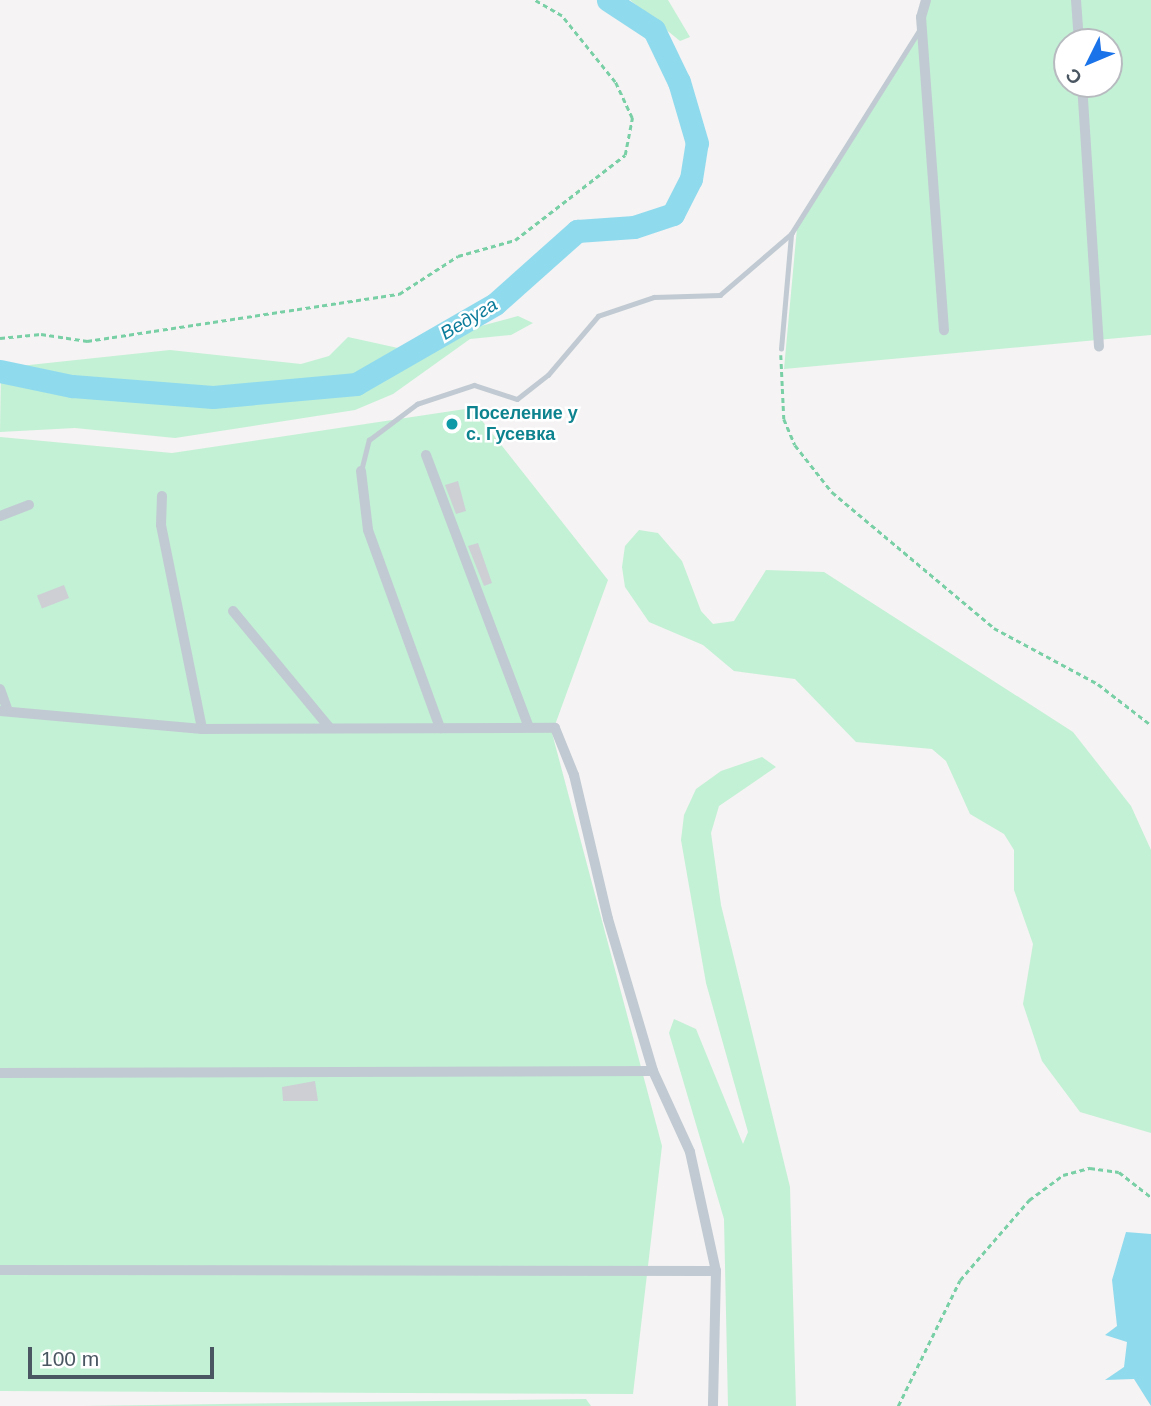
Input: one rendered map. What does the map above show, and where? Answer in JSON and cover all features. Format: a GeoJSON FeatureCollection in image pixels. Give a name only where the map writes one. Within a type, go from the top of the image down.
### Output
{"type":"FeatureCollection","features":[{"type":"Feature","properties":{"kind":"street"},"geometry":{"type":"LineString","coordinates":[[926,0],[922,27],[944,330]]}},
{"type":"Feature","properties":{"kind":"street"},"geometry":{"type":"LineString","coordinates":[[1076,0],[1078,28]]}},
{"type":"Feature","properties":{"kind":"street"},"geometry":{"type":"LineString","coordinates":[[1083,98],[1099,346]]}},
{"type":"Feature","properties":{"kind":"street"},"geometry":{"type":"LineString","coordinates":[[426,455],[529,727]]}},
{"type":"Feature","properties":{"kind":"street"},"geometry":{"type":"LineString","coordinates":[[361,471],[368,530],[440,728]]}},
{"type":"Feature","properties":{"kind":"street"},"geometry":{"type":"LineString","coordinates":[[162,496],[161,525],[202,729]]}},
{"type":"Feature","properties":{"kind":"street"},"geometry":{"type":"LineString","coordinates":[[0,516],[29,505]]}},
{"type":"Feature","properties":{"kind":"street"},"geometry":{"type":"LineString","coordinates":[[233,611],[329,727]]}},
{"type":"Feature","properties":{"kind":"street"},"geometry":{"type":"LineString","coordinates":[[0,689],[4,711],[202,729],[555,728],[574,775],[608,919],[653,1071],[690,1152],[716,1270],[713,1406]]}},
{"type":"Feature","properties":{"kind":"street"},"geometry":{"type":"LineString","coordinates":[[0,1073],[653,1071]]}},
{"type":"Feature","properties":{"kind":"street"},"geometry":{"type":"LineString","coordinates":[[0,1270],[716,1270]]}},
{"type":"Feature","properties":{"kind":"lane"},"geometry":{"type":"LineString","coordinates":[[361,471],[369,440],[417,404],[474,385],[517,399],[548,375],[598,316],[654,296],[720,295],[791,234],[922,27]]}},
{"type":"Feature","properties":{"kind":"lane"},"geometry":{"type":"LineString","coordinates":[[781,349],[791,234]]}},
{"type":"Feature","properties":{"kind":"path"},"geometry":{"type":"LineString","coordinates":[[0,338],[41,334],[87,341],[399,294],[458,256],[515,240],[551,205],[625,155],[632,118],[615,82],[562,16],[534,0]]}},
{"type":"Feature","properties":{"kind":"path"},"geometry":{"type":"LineString","coordinates":[[781,349],[784,419],[795,446],[832,492],[994,628],[1098,684],[1151,725]]}},
{"type":"Feature","properties":{"kind":"path"},"geometry":{"type":"LineString","coordinates":[[898,1406],[960,1280],[1029,1200],[1063,1175],[1090,1168],[1119,1172],[1151,1196]]}},
{"type":"Feature","properties":{"kind":"green space"},"geometry":{"type":"Polygon","coordinates":[[[630,0],[668,0],[690,37],[680,41],[630,0]]]}},
{"type":"Feature","properties":{"kind":"green space"},"geometry":{"type":"Polygon","coordinates":[[[928,0],[1151,0],[1151,335],[784,369],[797,228],[923,22],[928,0]]]}},
{"type":"Feature","properties":{"kind":"green space"},"geometry":{"type":"Polygon","coordinates":[[[518,316],[533,323],[511,335],[470,339],[393,394],[355,410],[175,438],[75,428],[0,432],[1,368],[170,350],[301,364],[329,356],[348,337],[398,348],[518,316]]]}},
{"type":"Feature","properties":{"kind":"green space"},"geometry":{"type":"Polygon","coordinates":[[[472,408],[608,580],[552,733],[662,1146],[633,1394],[0,1391],[0,437],[172,453],[472,408]]]}},
{"type":"Feature","properties":{"kind":"green space"},"geometry":{"type":"Polygon","coordinates":[[[639,530],[658,533],[682,561],[701,611],[713,624],[734,621],[766,570],[824,572],[1073,732],[1131,806],[1151,850],[1151,1133],[1080,1112],[1042,1061],[1023,1004],[1033,944],[1014,890],[1014,850],[1004,834],[970,814],[946,761],[932,749],[856,742],[795,679],[734,671],[703,645],[649,622],[625,587],[622,567],[625,546],[639,530]]]}},
{"type":"Feature","properties":{"kind":"green space"},"geometry":{"type":"Polygon","coordinates":[[[762,757],[776,767],[719,806],[711,833],[721,905],[790,1187],[796,1406],[728,1406],[724,1219],[669,1033],[674,1019],[696,1029],[743,1144],[748,1132],[706,983],[681,840],[684,815],[696,789],[721,771],[762,757]]]}},
{"type":"Feature","properties":{"kind":"green space"},"geometry":{"type":"Polygon","coordinates":[[[586,1399],[591,1406],[83,1406],[586,1399]]]}},
{"type":"Feature","properties":{"kind":"water"},"geometry":{"type":"Polygon","coordinates":[[[1126,1232],[1151,1234],[1151,1406],[1134,1379],[1105,1380],[1124,1367],[1127,1342],[1105,1335],[1117,1326],[1112,1280],[1126,1232]]]}},
{"type":"Feature","properties":{"kind":"building"},"geometry":{"type":"Polygon","coordinates":[[[458,481],[466,511],[456,514],[445,485],[458,481]]]}},
{"type":"Feature","properties":{"kind":"building"},"geometry":{"type":"Polygon","coordinates":[[[478,543],[492,583],[484,586],[468,546],[478,543]]]}},
{"type":"Feature","properties":{"kind":"building"},"geometry":{"type":"Polygon","coordinates":[[[64,585],[69,598],[42,608],[37,595],[64,585]]]}},
{"type":"Feature","properties":{"kind":"building"},"geometry":{"type":"Polygon","coordinates":[[[315,1081],[318,1101],[283,1101],[282,1087],[315,1081]]]}},
{"type":"Feature","properties":{"kind":"waterway","name":"Ведуга"},"geometry":{"type":"LineString","coordinates":[[0,371],[72,386],[213,397],[356,384],[495,304],[577,231],[634,227],[673,214],[691,179],[697,143],[679,82],[654,30],[608,0]]}},
{"type":"Feature","properties":{"kind":"place","name":"Поселение у с. Гусевка"},"geometry":{"type":"Point","coordinates":[452,424]}}]}
